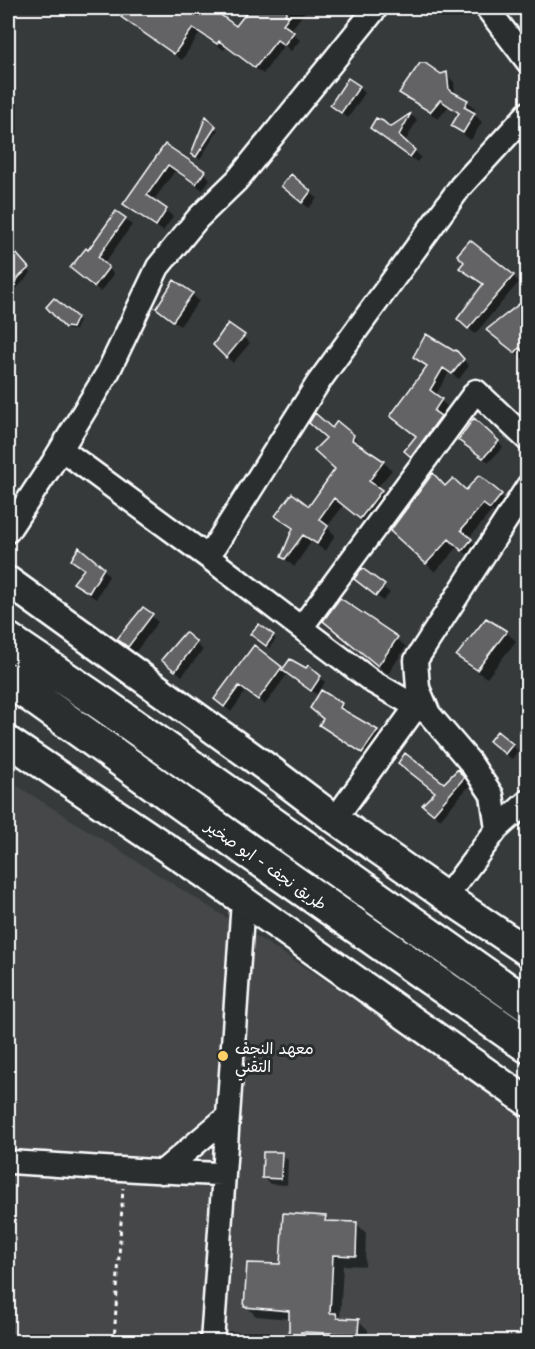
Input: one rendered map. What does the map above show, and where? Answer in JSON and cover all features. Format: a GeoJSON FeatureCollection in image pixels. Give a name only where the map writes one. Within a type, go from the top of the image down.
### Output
{"type":"FeatureCollection","features":[{"type":"Feature","properties":{"kind":"highway"},"geometry":{"type":"LineString","coordinates":[[8,640],[105,705],[528,1005]]}},
{"type":"Feature","properties":{"kind":"highway","name":"طريق نجف - ابو صخير"},"geometry":{"type":"LineString","coordinates":[[8,680],[528,1046]]}},
{"type":"Feature","properties":{"kind":"main road"},"geometry":{"type":"LineString","coordinates":[[8,581],[335,819],[528,952]]}},
{"type":"Feature","properties":{"kind":"main road"},"geometry":{"type":"LineString","coordinates":[[8,741],[243,901],[528,1102]]}},
{"type":"Feature","properties":{"kind":"street"},"geometry":{"type":"LineString","coordinates":[[8,531],[108,372],[158,267],[198,218],[237,180],[376,8]]}},
{"type":"Feature","properties":{"kind":"street"},"geometry":{"type":"LineString","coordinates":[[487,8],[528,62]]}},
{"type":"Feature","properties":{"kind":"street"},"geometry":{"type":"LineString","coordinates":[[208,556],[318,383],[461,186],[528,113]]}},
{"type":"Feature","properties":{"kind":"street"},"geometry":{"type":"LineString","coordinates":[[301,628],[476,391],[528,440]]}},
{"type":"Feature","properties":{"kind":"street"},"geometry":{"type":"LineString","coordinates":[[61,449],[208,556],[373,682],[423,710],[470,762],[492,795],[497,829]]}},
{"type":"Feature","properties":{"kind":"street"},"geometry":{"type":"LineString","coordinates":[[423,710],[418,688],[416,660],[528,486]]}},
{"type":"Feature","properties":{"kind":"street"},"geometry":{"type":"LineString","coordinates":[[335,819],[423,710]]}},
{"type":"Feature","properties":{"kind":"street"},"geometry":{"type":"LineString","coordinates":[[446,897],[497,829],[528,801]]}},
{"type":"Feature","properties":{"kind":"street"},"geometry":{"type":"LineString","coordinates":[[212,1341],[243,901]]}},
{"type":"Feature","properties":{"kind":"street"},"geometry":{"type":"LineString","coordinates":[[162,1172],[227,1117]]}},
{"type":"Feature","properties":{"kind":"street"},"geometry":{"type":"LineString","coordinates":[[8,1162],[224,1174]]}},
{"type":"Feature","properties":{"kind":"path"},"geometry":{"type":"LineString","coordinates":[[114,1341],[124,1168]]}},
{"type":"Feature","properties":{"kind":"shaded area","name":"معهد النجف التقني"},"geometry":{"type":"Polygon","coordinates":[[[8,780],[349,995],[527,1117],[527,1341],[8,1341],[8,780]]]}},
{"type":"Feature","properties":{"kind":"building"},"geometry":{"type":"Polygon","coordinates":[[[128,8],[211,8],[236,26],[250,8],[290,8],[285,14],[289,16],[283,24],[294,32],[284,45],[277,40],[255,68],[219,41],[217,44],[193,28],[174,54],[121,17],[128,8]]]}},
{"type":"Feature","properties":{"kind":"building"},"geometry":{"type":"Polygon","coordinates":[[[420,63],[425,63],[441,74],[447,72],[449,90],[468,100],[464,107],[475,113],[463,133],[451,126],[459,113],[440,100],[430,112],[399,93],[420,63]]]}},
{"type":"Feature","properties":{"kind":"building"},"geometry":{"type":"Polygon","coordinates":[[[348,78],[360,86],[341,113],[330,105],[348,78]]]}},
{"type":"Feature","properties":{"kind":"building"},"geometry":{"type":"Polygon","coordinates":[[[411,113],[399,135],[415,150],[410,157],[370,128],[376,118],[390,127],[411,113]]]}},
{"type":"Feature","properties":{"kind":"building"},"geometry":{"type":"Polygon","coordinates":[[[206,116],[216,126],[196,157],[191,154],[206,116]]]}},
{"type":"Feature","properties":{"kind":"building"},"geometry":{"type":"Polygon","coordinates":[[[165,144],[205,171],[196,184],[168,165],[147,195],[167,209],[156,226],[123,204],[165,144]]]}},
{"type":"Feature","properties":{"kind":"building"},"geometry":{"type":"Polygon","coordinates":[[[291,174],[311,191],[302,203],[281,186],[291,174]]]}},
{"type":"Feature","properties":{"kind":"building"},"geometry":{"type":"Polygon","coordinates":[[[116,211],[126,218],[98,257],[109,267],[94,287],[70,268],[86,248],[88,250],[116,211]]]}},
{"type":"Feature","properties":{"kind":"building"},"geometry":{"type":"Polygon","coordinates":[[[470,240],[514,275],[468,329],[457,319],[483,284],[459,268],[464,262],[457,255],[470,240]]]}},
{"type":"Feature","properties":{"kind":"building"},"geometry":{"type":"Polygon","coordinates":[[[8,244],[29,268],[19,277],[8,293],[8,244]]]}},
{"type":"Feature","properties":{"kind":"building"},"geometry":{"type":"Polygon","coordinates":[[[174,280],[193,293],[173,321],[156,308],[174,280]]]}},
{"type":"Feature","properties":{"kind":"building"},"geometry":{"type":"Polygon","coordinates":[[[528,297],[528,355],[519,348],[515,353],[486,330],[528,297]]]}},
{"type":"Feature","properties":{"kind":"building"},"geometry":{"type":"Polygon","coordinates":[[[54,298],[77,317],[72,328],[65,328],[46,307],[54,298]]]}},
{"type":"Feature","properties":{"kind":"building"},"geometry":{"type":"Polygon","coordinates":[[[228,323],[245,335],[226,358],[213,345],[228,323]]]}},
{"type":"Feature","properties":{"kind":"building"},"geometry":{"type":"Polygon","coordinates":[[[426,334],[454,351],[456,350],[464,359],[452,374],[443,368],[430,390],[442,399],[434,411],[441,416],[411,457],[404,451],[416,436],[390,416],[427,366],[413,357],[426,334]]]}},
{"type":"Feature","properties":{"kind":"building"},"geometry":{"type":"Polygon","coordinates":[[[315,413],[332,428],[337,421],[354,435],[352,440],[384,461],[369,481],[382,490],[360,519],[334,498],[319,519],[328,526],[317,544],[303,535],[285,559],[281,557],[293,528],[275,516],[292,493],[309,506],[335,469],[314,450],[326,438],[309,423],[315,413]]]}},
{"type":"Feature","properties":{"kind":"building"},"geometry":{"type":"Polygon","coordinates":[[[474,418],[499,441],[483,458],[458,440],[474,418]]]}},
{"type":"Feature","properties":{"kind":"building"},"geometry":{"type":"Polygon","coordinates":[[[433,473],[445,486],[453,478],[466,490],[479,475],[502,494],[490,509],[483,504],[461,530],[472,539],[462,551],[449,539],[426,564],[390,531],[433,473]]]}},
{"type":"Feature","properties":{"kind":"building"},"geometry":{"type":"Polygon","coordinates":[[[79,547],[104,568],[89,593],[73,583],[84,569],[71,560],[79,547]]]}},
{"type":"Feature","properties":{"kind":"building"},"geometry":{"type":"Polygon","coordinates":[[[362,568],[385,585],[376,596],[354,579],[362,568]]]}},
{"type":"Feature","properties":{"kind":"building"},"geometry":{"type":"Polygon","coordinates":[[[340,598],[398,637],[378,666],[323,621],[340,598]]]}},
{"type":"Feature","properties":{"kind":"building"},"geometry":{"type":"Polygon","coordinates":[[[143,607],[153,614],[128,647],[117,639],[143,607]]]}},
{"type":"Feature","properties":{"kind":"building"},"geometry":{"type":"Polygon","coordinates":[[[486,618],[507,631],[477,670],[456,656],[486,618]]]}},
{"type":"Feature","properties":{"kind":"building"},"geometry":{"type":"Polygon","coordinates":[[[259,624],[274,635],[266,646],[250,634],[259,624]]]}},
{"type":"Feature","properties":{"kind":"building"},"geometry":{"type":"Polygon","coordinates":[[[185,632],[197,642],[175,671],[161,660],[185,632]]]}},
{"type":"Feature","properties":{"kind":"building"},"geometry":{"type":"Polygon","coordinates":[[[254,645],[282,667],[258,700],[239,686],[224,707],[214,699],[254,645]]]}},
{"type":"Feature","properties":{"kind":"building"},"geometry":{"type":"Polygon","coordinates":[[[290,659],[306,668],[308,665],[321,676],[311,691],[282,670],[290,659]]]}},
{"type":"Feature","properties":{"kind":"building"},"geometry":{"type":"Polygon","coordinates":[[[321,690],[342,703],[340,708],[378,730],[362,753],[319,725],[323,719],[310,708],[321,690]]]}},
{"type":"Feature","properties":{"kind":"building"},"geometry":{"type":"Polygon","coordinates":[[[497,731],[513,744],[505,754],[489,741],[497,731]]]}},
{"type":"Feature","properties":{"kind":"building"},"geometry":{"type":"Polygon","coordinates":[[[405,753],[444,783],[458,769],[464,778],[433,814],[422,805],[435,792],[398,763],[405,753]]]}},
{"type":"Feature","properties":{"kind":"building"},"geometry":{"type":"Polygon","coordinates":[[[263,1152],[282,1152],[281,1179],[262,1178],[263,1152]]]}},
{"type":"Feature","properties":{"kind":"building"},"geometry":{"type":"Polygon","coordinates":[[[283,1213],[326,1216],[325,1221],[357,1222],[356,1256],[333,1255],[330,1313],[336,1313],[337,1318],[359,1319],[358,1334],[301,1332],[301,1341],[289,1341],[289,1311],[244,1307],[247,1263],[280,1264],[283,1213]]]}},
{"type":"Feature","properties":{"kind":"place","name":"معهد النجف التقني"},"geometry":{"type":"Point","coordinates":[223,1056]}}]}
